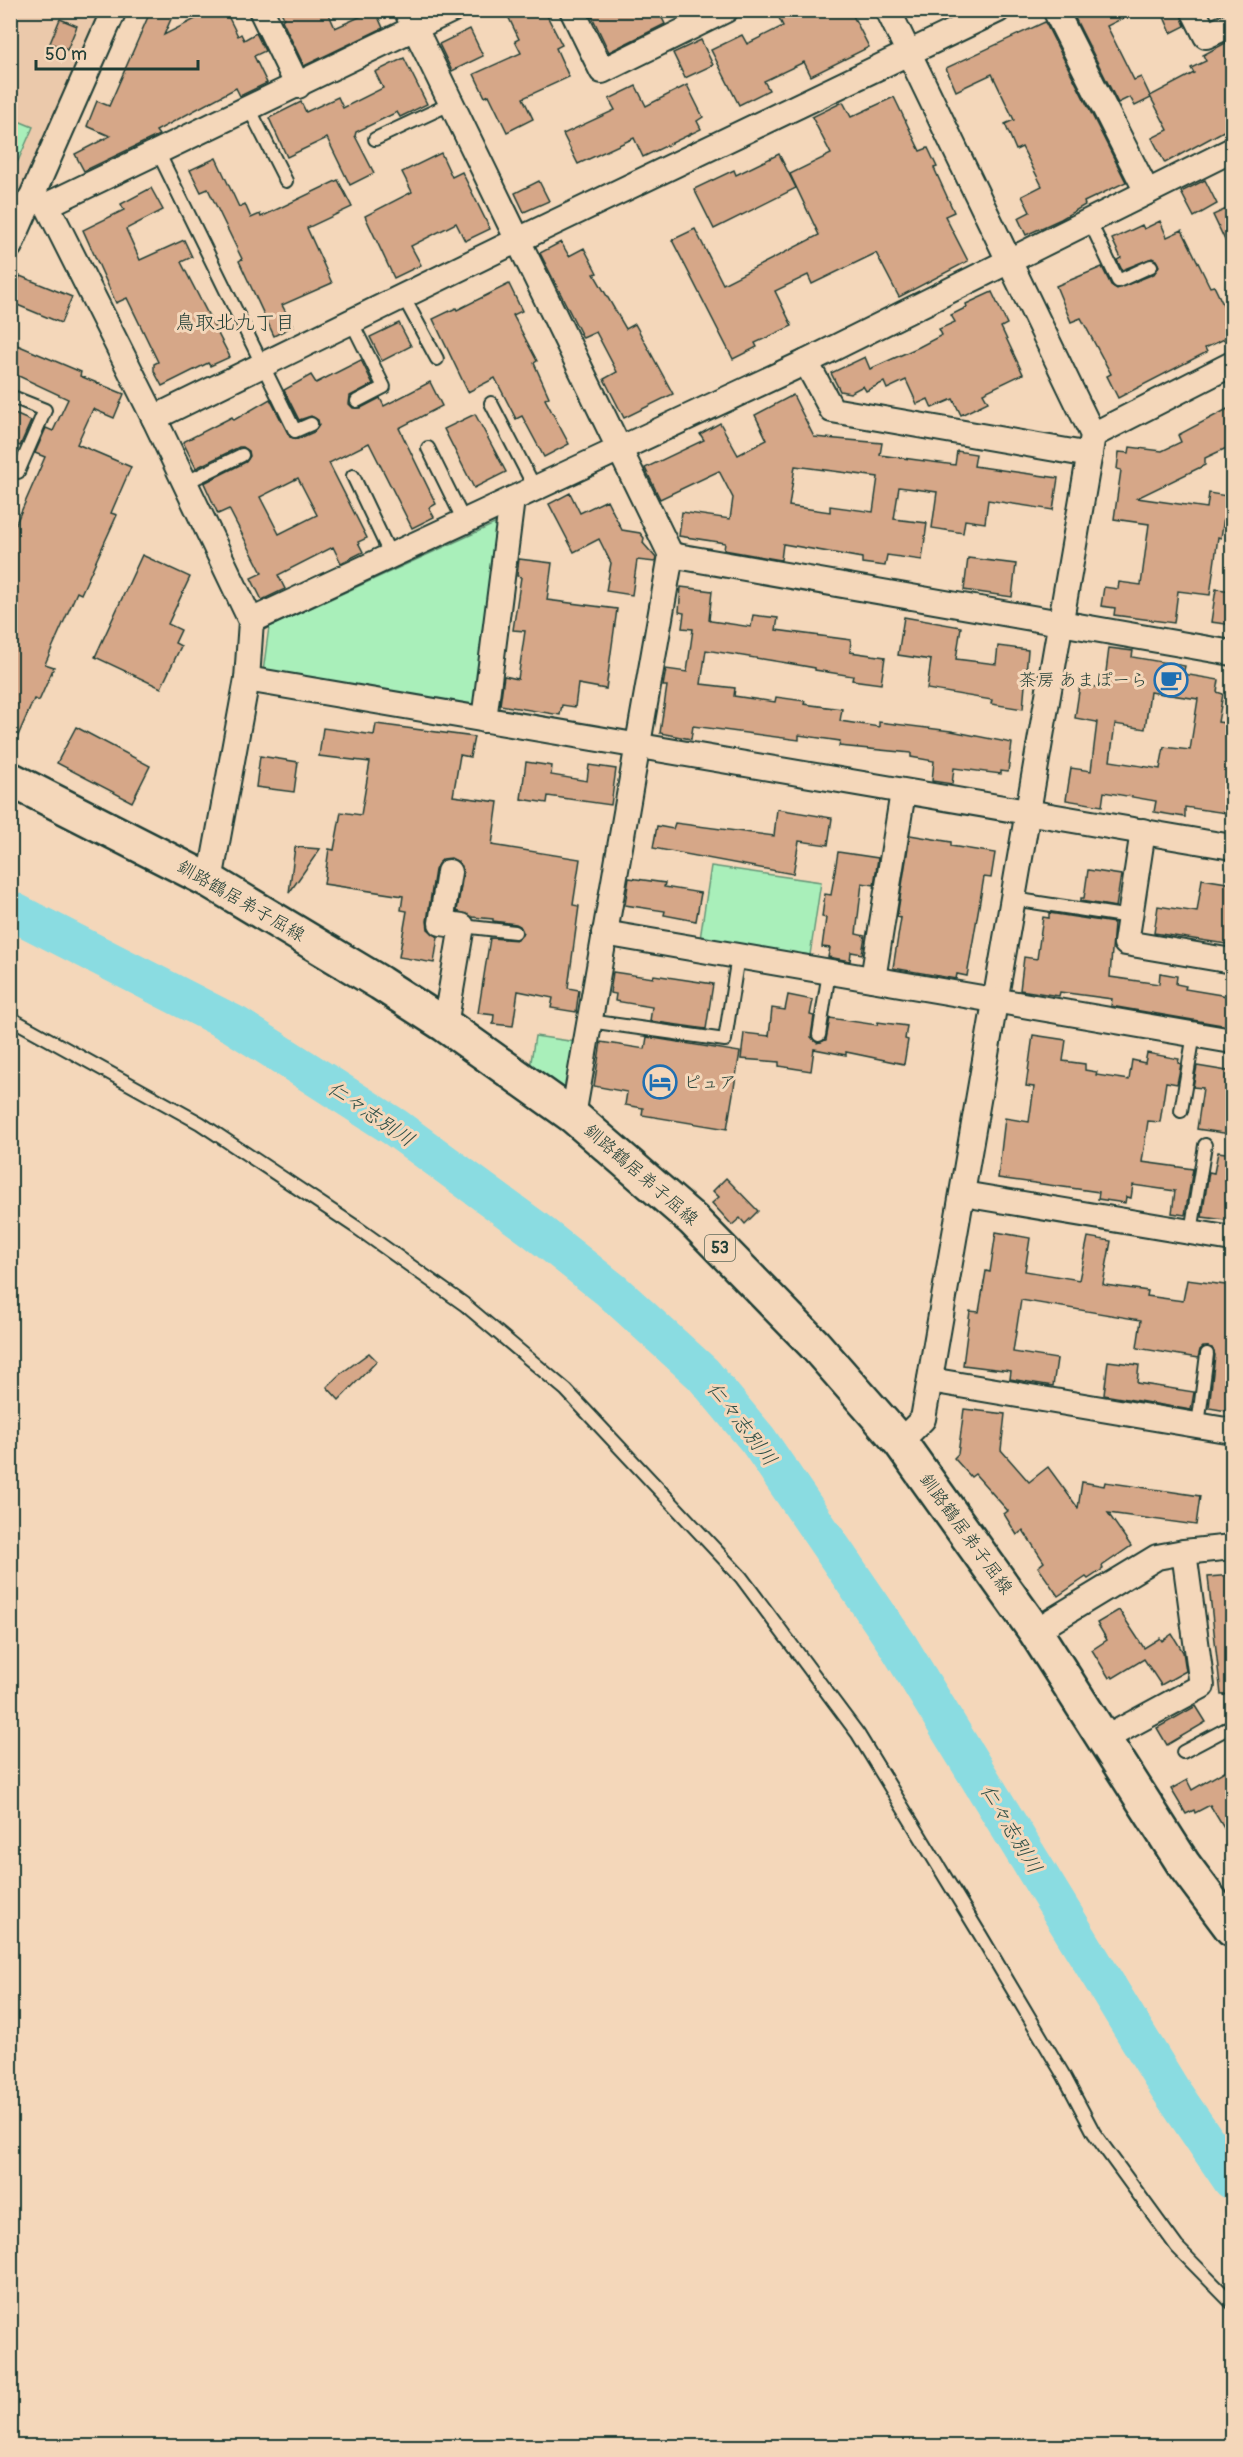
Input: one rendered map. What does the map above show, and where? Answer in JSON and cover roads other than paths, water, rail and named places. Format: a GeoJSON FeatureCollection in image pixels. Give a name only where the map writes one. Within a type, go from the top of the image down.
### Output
{"type":"FeatureCollection","features":[{"type":"Feature","properties":{"kind":"main road","name":"釧路鶴居弟子屈線"},"geometry":{"type":"LineString","coordinates":[[10,779],[210,881],[380,983],[573,1116],[693,1220],[814,1344],[900,1442],[1035,1631],[1184,1865],[1233,1929]]}},
{"type":"Feature","properties":{"kind":"street"},"geometry":{"type":"LineString","coordinates":[[10,246],[38,202],[114,10]]}},
{"type":"Feature","properties":{"kind":"street"},"geometry":{"type":"LineString","coordinates":[[261,10],[298,86]]}},
{"type":"Feature","properties":{"kind":"street"},"geometry":{"type":"LineString","coordinates":[[38,202],[158,152],[298,86],[410,19],[452,10]]}},
{"type":"Feature","properties":{"kind":"street"},"geometry":{"type":"LineString","coordinates":[[572,10],[602,71],[726,10]]}},
{"type":"Feature","properties":{"kind":"street"},"geometry":{"type":"LineString","coordinates":[[888,10],[1009,259],[1092,445],[923,1419],[900,1442]]}},
{"type":"Feature","properties":{"kind":"street"},"geometry":{"type":"LineString","coordinates":[[154,418],[261,364],[998,10]]}},
{"type":"Feature","properties":{"kind":"street"},"geometry":{"type":"LineString","coordinates":[[1055,10],[1147,192]]}},
{"type":"Feature","properties":{"kind":"street"},"geometry":{"type":"LineString","coordinates":[[1193,10],[1206,36],[1233,24]]}},
{"type":"Feature","properties":{"kind":"street"},"geometry":{"type":"LineString","coordinates":[[410,19],[670,555],[573,1116]]}},
{"type":"Feature","properties":{"kind":"street"},"geometry":{"type":"LineString","coordinates":[[251,621],[806,362],[1009,259],[1233,150]]}},
{"type":"Feature","properties":{"kind":"street"},"geometry":{"type":"LineString","coordinates":[[38,202],[154,418],[251,621],[247,680],[210,881]]}},
{"type":"Feature","properties":{"kind":"street"},"geometry":{"type":"LineString","coordinates":[[806,362],[832,410],[1092,445],[1233,364]]}},
{"type":"Feature","properties":{"kind":"street"},"geometry":{"type":"LineString","coordinates":[[484,720],[512,499]]}},
{"type":"Feature","properties":{"kind":"street"},"geometry":{"type":"LineString","coordinates":[[670,555],[1233,653]]}},
{"type":"Feature","properties":{"kind":"street"},"geometry":{"type":"LineString","coordinates":[[247,680],[1233,847]]}},
{"type":"Feature","properties":{"kind":"street"},"geometry":{"type":"LineString","coordinates":[[873,979],[903,792]]}},
{"type":"Feature","properties":{"kind":"street"},"geometry":{"type":"LineString","coordinates":[[1143,831],[1125,943],[1233,961]]}},
{"type":"Feature","properties":{"kind":"street"},"geometry":{"type":"LineString","coordinates":[[445,1026],[462,926],[441,923],[449,872]]}},
{"type":"Feature","properties":{"kind":"street"},"geometry":{"type":"LineString","coordinates":[[604,933],[1233,1041]]}},
{"type":"Feature","properties":{"kind":"street"},"geometry":{"type":"LineString","coordinates":[[963,1194],[1233,1239]]}},
{"type":"Feature","properties":{"kind":"street"},"geometry":{"type":"LineString","coordinates":[[930,1380],[1233,1431]]}},
{"type":"Feature","properties":{"kind":"street"},"geometry":{"type":"LineString","coordinates":[[1035,1631],[1157,1557],[1233,1547]]}},
{"type":"Feature","properties":{"kind":"street"},"geometry":{"type":"LineString","coordinates":[[1104,1739],[1202,1686],[1184,1552]]}},
{"type":"Feature","properties":{"kind":"lane"},"geometry":{"type":"LineString","coordinates":[[375,139],[450,104]]}},
{"type":"Feature","properties":{"kind":"lane"},"geometry":{"type":"LineString","coordinates":[[249,108],[286,181]]}},
{"type":"Feature","properties":{"kind":"lane"},"geometry":{"type":"LineString","coordinates":[[158,152],[296,431],[311,423]]}},
{"type":"Feature","properties":{"kind":"lane"},"geometry":{"type":"LineString","coordinates":[[1089,220],[1118,281],[1150,266]]}},
{"type":"Feature","properties":{"kind":"lane"},"geometry":{"type":"LineString","coordinates":[[404,296],[436,359]]}},
{"type":"Feature","properties":{"kind":"lane"},"geometry":{"type":"LineString","coordinates":[[351,321],[384,387],[357,400]]}},
{"type":"Feature","properties":{"kind":"lane"},"geometry":{"type":"LineString","coordinates":[[10,396],[45,410],[18,472],[10,469]]}},
{"type":"Feature","properties":{"kind":"lane"},"geometry":{"type":"LineString","coordinates":[[491,403],[535,488]]}},
{"type":"Feature","properties":{"kind":"lane"},"geometry":{"type":"LineString","coordinates":[[428,448],[464,521]]}},
{"type":"Feature","properties":{"kind":"lane"},"geometry":{"type":"LineString","coordinates":[[185,483],[242,455]]}},
{"type":"Feature","properties":{"kind":"lane"},"geometry":{"type":"LineString","coordinates":[[353,476],[391,556]]}},
{"type":"Feature","properties":{"kind":"lane"},"geometry":{"type":"LineString","coordinates":[[1013,899],[1130,917]]}},
{"type":"Feature","properties":{"kind":"lane"},"geometry":{"type":"LineString","coordinates":[[462,926],[515,932]]}},
{"type":"Feature","properties":{"kind":"lane"},"geometry":{"type":"LineString","coordinates":[[589,1021],[725,1040],[738,956]]}},
{"type":"Feature","properties":{"kind":"lane"},"geometry":{"type":"LineString","coordinates":[[819,1035],[829,972]]}},
{"type":"Feature","properties":{"kind":"lane"},"geometry":{"type":"LineString","coordinates":[[10,1018],[200,1123],[356,1227],[472,1311],[566,1390],[614,1440],[741,1578],[858,1734],[1011,1986],[1064,2076],[1094,2133],[1177,2247],[1233,2303]]}},
{"type":"Feature","properties":{"kind":"lane"},"geometry":{"type":"LineString","coordinates":[[1181,1111],[1194,1034]]}},
{"type":"Feature","properties":{"kind":"lane"},"geometry":{"type":"LineString","coordinates":[[1191,1232],[1205,1145]]}},
{"type":"Feature","properties":{"kind":"lane"},"geometry":{"type":"LineString","coordinates":[[1198,1426],[1207,1354]]}},
{"type":"Feature","properties":{"kind":"lane"},"geometry":{"type":"LineString","coordinates":[[1184,1752],[1233,1726]]}},
{"type":"Feature","properties":{"kind":"waterway","name":"仁々志別川"},"geometry":{"type":"LineString","coordinates":[[10,910],[235,1025],[396,1128],[534,1229],[611,1290],[703,1374],[758,1440],[898,1645],[1170,2089],[1232,2180]]}},
{"type":"Feature","properties":{"kind":"place","name":"茶房 あまぽーら"},"geometry":{"type":"Point","coordinates":[1171,680]}},
{"type":"Feature","properties":{"kind":"place","name":"ピュア"},"geometry":{"type":"Point","coordinates":[660,1082]}},
{"type":"Feature","properties":{"kind":"district","name":"鳥取北九丁目"},"geometry":{"type":"Point","coordinates":[235,322]}}]}
